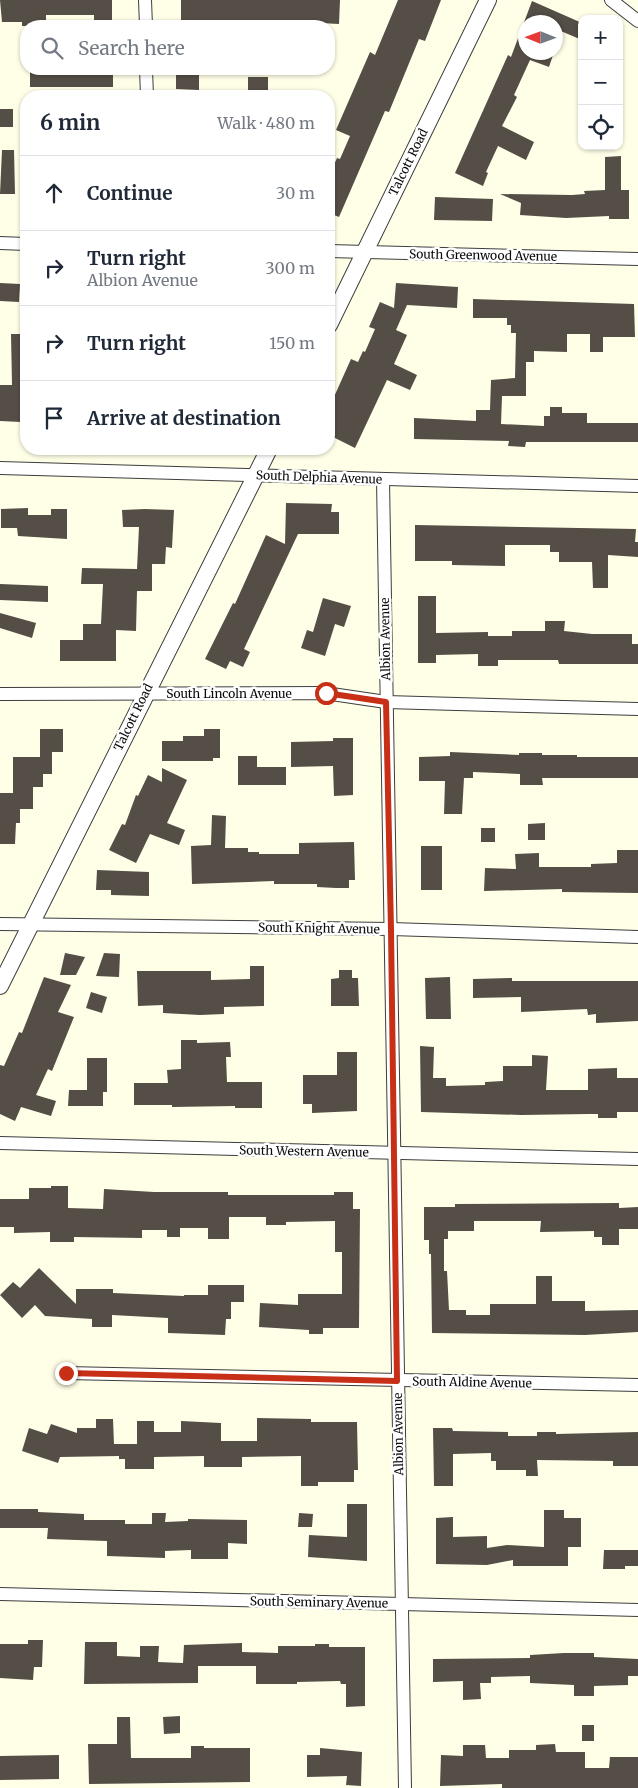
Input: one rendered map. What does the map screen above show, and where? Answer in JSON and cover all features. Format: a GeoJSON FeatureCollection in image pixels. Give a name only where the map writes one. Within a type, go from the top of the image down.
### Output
{"type":"FeatureCollection","features":[{"type":"Feature","properties":{"kind":"street"},"geometry":{"type":"LineString","coordinates":[[145,0],[146,20]]}},
{"type":"Feature","properties":{"kind":"street","name":"Talcott Road"},"geometry":{"type":"LineString","coordinates":[[335,312],[488,0]]}},
{"type":"Feature","properties":{"kind":"street"},"geometry":{"type":"LineString","coordinates":[[611,0],[638,20]]}},
{"type":"Feature","properties":{"kind":"street"},"geometry":{"type":"LineString","coordinates":[[146,75],[147,90]]}},
{"type":"Feature","properties":{"kind":"street"},"geometry":{"type":"LineString","coordinates":[[0,243],[20,244]]}},
{"type":"Feature","properties":{"kind":"street","name":"South Greenwood Avenue"},"geometry":{"type":"LineString","coordinates":[[335,251],[638,259]]}},
{"type":"Feature","properties":{"kind":"street","name":"Talcott Road"},"geometry":{"type":"LineString","coordinates":[[0,986],[144,694],[266,455]]}},
{"type":"Feature","properties":{"kind":"street","name":"South Delphia Avenue"},"geometry":{"type":"LineString","coordinates":[[0,468],[638,486]]}},
{"type":"Feature","properties":{"kind":"street","name":"Albion Avenue"},"geometry":{"type":"LineString","coordinates":[[383,480],[405,1788]]}},
{"type":"Feature","properties":{"kind":"street","name":"South Lincoln Avenue"},"geometry":{"type":"LineString","coordinates":[[0,694],[326,693],[386,702],[638,709]]}},
{"type":"Feature","properties":{"kind":"street","name":"South Knight Avenue"},"geometry":{"type":"LineString","coordinates":[[0,924],[391,929],[638,937]]}},
{"type":"Feature","properties":{"kind":"street","name":"South Western Avenue"},"geometry":{"type":"LineString","coordinates":[[0,1143],[638,1159]]}},
{"type":"Feature","properties":{"kind":"street","name":"South Aldine Avenue"},"geometry":{"type":"LineString","coordinates":[[66,1373],[638,1385]]}},
{"type":"Feature","properties":{"kind":"street","name":"South Seminary Avenue"},"geometry":{"type":"LineString","coordinates":[[0,1594],[638,1610]]}},
{"type":"Feature","properties":{"kind":"building"},"geometry":{"type":"Polygon","coordinates":[[[0,0],[112,0],[112,20],[94,20],[94,15],[46,15],[46,20],[2,22],[0,0]]]}},
{"type":"Feature","properties":{"kind":"building"},"geometry":{"type":"Polygon","coordinates":[[[181,0],[340,0],[339,24],[335,24],[335,20],[181,20],[181,0]]]}},
{"type":"Feature","properties":{"kind":"building"},"geometry":{"type":"Polygon","coordinates":[[[398,0],[441,0],[425,41],[419,39],[389,112],[385,111],[339,217],[335,215],[335,162],[337,158],[340,159],[350,136],[336,130],[370,52],[375,55],[398,0]]]}},
{"type":"Feature","properties":{"kind":"building"},"geometry":{"type":"Polygon","coordinates":[[[532,1],[578,21],[578,38],[563,32],[563,15],[527,15],[532,1]]]}},
{"type":"Feature","properties":{"kind":"building"},"geometry":{"type":"Polygon","coordinates":[[[518,38],[518,60],[530,60],[514,95],[517,97],[502,126],[534,142],[526,160],[498,146],[486,172],[488,173],[483,186],[455,173],[508,55],[511,57],[518,38]]]}},
{"type":"Feature","properties":{"kind":"building"},"geometry":{"type":"Polygon","coordinates":[[[530,60],[551,60],[549,67],[530,60]]]}},
{"type":"Feature","properties":{"kind":"building"},"geometry":{"type":"Polygon","coordinates":[[[30,75],[113,75],[113,87],[30,87],[30,75]]]}},
{"type":"Feature","properties":{"kind":"building"},"geometry":{"type":"Polygon","coordinates":[[[176,75],[199,75],[199,90],[176,89],[176,75]]]}},
{"type":"Feature","properties":{"kind":"building"},"geometry":{"type":"Polygon","coordinates":[[[248,77],[268,77],[268,90],[248,90],[248,77]]]}},
{"type":"Feature","properties":{"kind":"building"},"geometry":{"type":"Polygon","coordinates":[[[0,109],[13,109],[13,127],[0,127],[0,109]]]}},
{"type":"Feature","properties":{"kind":"building"},"geometry":{"type":"Polygon","coordinates":[[[2,150],[14,150],[15,194],[0,194],[2,150]]]}},
{"type":"Feature","properties":{"kind":"building"},"geometry":{"type":"Polygon","coordinates":[[[621,156],[621,190],[629,190],[629,219],[609,219],[609,216],[566,218],[520,215],[521,203],[500,194],[572,195],[585,194],[584,191],[605,190],[605,157],[621,156]]]}},
{"type":"Feature","properties":{"kind":"building"},"geometry":{"type":"Polygon","coordinates":[[[435,197],[493,199],[492,221],[434,220],[435,197]]]}},
{"type":"Feature","properties":{"kind":"building"},"geometry":{"type":"Polygon","coordinates":[[[0,283],[20,284],[19,302],[0,301],[0,283]]]}},
{"type":"Feature","properties":{"kind":"building"},"geometry":{"type":"Polygon","coordinates":[[[396,283],[458,287],[457,308],[407,305],[396,330],[407,335],[394,364],[417,375],[410,390],[387,380],[355,448],[335,438],[335,395],[351,359],[358,362],[363,351],[365,352],[375,329],[369,327],[380,302],[394,308],[396,283]]]}},
{"type":"Feature","properties":{"kind":"building"},"geometry":{"type":"Polygon","coordinates":[[[473,299],[634,304],[635,337],[603,337],[603,352],[590,352],[590,334],[567,334],[567,352],[534,351],[534,362],[526,362],[526,396],[502,396],[501,424],[544,426],[544,416],[550,416],[550,407],[562,407],[562,413],[587,413],[587,423],[638,423],[638,442],[526,442],[525,447],[508,446],[509,441],[414,439],[414,418],[476,421],[476,410],[490,410],[491,380],[515,378],[516,333],[511,333],[511,325],[507,325],[507,318],[473,318],[473,299]]]}},
{"type":"Feature","properties":{"kind":"building"},"geometry":{"type":"Polygon","coordinates":[[[11,334],[20,334],[20,422],[0,421],[0,385],[12,385],[11,334]]]}},
{"type":"Feature","properties":{"kind":"building"},"geometry":{"type":"Polygon","coordinates":[[[286,503],[332,504],[331,512],[339,512],[339,534],[298,534],[244,649],[250,652],[243,667],[230,661],[226,669],[205,659],[233,603],[235,604],[266,535],[285,544],[286,503]]]}},
{"type":"Feature","properties":{"kind":"building"},"geometry":{"type":"Polygon","coordinates":[[[28,508],[28,515],[51,515],[51,509],[67,509],[67,539],[18,536],[17,528],[1,528],[1,509],[28,508]]]}},
{"type":"Feature","properties":{"kind":"building"},"geometry":{"type":"Polygon","coordinates":[[[122,510],[174,510],[172,548],[166,547],[165,564],[152,564],[152,591],[137,591],[136,631],[116,630],[116,661],[60,661],[60,640],[83,640],[83,624],[101,624],[103,584],[81,584],[82,568],[137,569],[139,527],[123,527],[122,510]]]}},
{"type":"Feature","properties":{"kind":"building"},"geometry":{"type":"Polygon","coordinates":[[[415,525],[636,529],[635,542],[638,542],[638,557],[608,555],[608,588],[593,588],[592,562],[559,562],[559,552],[550,552],[550,545],[505,545],[505,566],[452,565],[452,561],[415,561],[415,525]]]}},
{"type":"Feature","properties":{"kind":"building"},"geometry":{"type":"Polygon","coordinates":[[[0,584],[48,586],[48,602],[0,600],[0,584]]]}},
{"type":"Feature","properties":{"kind":"building"},"geometry":{"type":"Polygon","coordinates":[[[418,596],[436,596],[436,633],[488,632],[488,636],[512,636],[512,631],[545,631],[545,621],[565,621],[564,631],[592,634],[632,634],[632,644],[638,644],[638,664],[559,664],[558,660],[498,660],[498,666],[478,666],[478,654],[436,655],[436,663],[418,663],[418,596]]]}},
{"type":"Feature","properties":{"kind":"building"},"geometry":{"type":"Polygon","coordinates":[[[323,598],[351,606],[344,627],[335,624],[325,656],[301,648],[307,630],[313,632],[323,598]]]}},
{"type":"Feature","properties":{"kind":"building"},"geometry":{"type":"Polygon","coordinates":[[[0,613],[36,623],[32,638],[0,628],[0,613]]]}},
{"type":"Feature","properties":{"kind":"building"},"geometry":{"type":"Polygon","coordinates":[[[40,729],[63,729],[63,752],[52,752],[52,774],[43,774],[43,787],[33,787],[33,809],[20,809],[20,823],[16,823],[15,844],[0,844],[0,793],[13,793],[13,757],[40,757],[40,729]]]}},
{"type":"Feature","properties":{"kind":"building"},"geometry":{"type":"Polygon","coordinates":[[[204,729],[220,729],[220,758],[213,758],[213,761],[162,761],[162,741],[183,741],[183,736],[204,736],[204,729]]]}},
{"type":"Feature","properties":{"kind":"building"},"geometry":{"type":"Polygon","coordinates":[[[333,738],[353,738],[353,795],[334,796],[333,766],[291,767],[291,742],[333,741],[333,738]]]}},
{"type":"Feature","properties":{"kind":"building"},"geometry":{"type":"Polygon","coordinates":[[[450,752],[519,755],[519,753],[542,753],[542,755],[577,755],[577,757],[638,757],[638,778],[542,778],[543,785],[520,785],[520,774],[473,772],[473,778],[464,778],[462,814],[444,814],[445,781],[419,781],[419,757],[450,756],[450,752]]]}},
{"type":"Feature","properties":{"kind":"building"},"geometry":{"type":"Polygon","coordinates":[[[238,756],[257,756],[257,767],[286,767],[286,785],[238,785],[238,756]]]}},
{"type":"Feature","properties":{"kind":"building"},"geometry":{"type":"Polygon","coordinates":[[[162,768],[187,780],[167,823],[185,830],[179,845],[150,834],[136,863],[109,850],[122,824],[125,825],[136,795],[138,796],[148,775],[162,782],[162,768]]]}},
{"type":"Feature","properties":{"kind":"building"},"geometry":{"type":"Polygon","coordinates":[[[212,815],[226,816],[225,848],[248,848],[248,852],[259,852],[259,854],[299,854],[299,843],[354,842],[355,880],[349,880],[349,888],[317,887],[317,884],[274,884],[274,881],[192,884],[191,846],[211,845],[212,815]]]}},
{"type":"Feature","properties":{"kind":"building"},"geometry":{"type":"Polygon","coordinates":[[[545,823],[545,840],[528,840],[528,824],[545,823]]]}},
{"type":"Feature","properties":{"kind":"building"},"geometry":{"type":"Polygon","coordinates":[[[481,828],[495,828],[495,842],[481,842],[481,828]]]}},
{"type":"Feature","properties":{"kind":"building"},"geometry":{"type":"Polygon","coordinates":[[[421,846],[442,846],[442,890],[421,890],[421,846]]]}},
{"type":"Feature","properties":{"kind":"building"},"geometry":{"type":"Polygon","coordinates":[[[617,850],[638,850],[638,893],[562,892],[562,889],[484,891],[485,868],[516,869],[515,854],[539,853],[539,867],[591,867],[591,864],[617,863],[617,850]]]}},
{"type":"Feature","properties":{"kind":"building"},"geometry":{"type":"Polygon","coordinates":[[[97,870],[149,872],[149,896],[111,895],[111,890],[96,890],[97,870]]]}},
{"type":"Feature","properties":{"kind":"building"},"geometry":{"type":"Polygon","coordinates":[[[65,953],[85,957],[76,975],[60,975],[65,953]]]}},
{"type":"Feature","properties":{"kind":"building"},"geometry":{"type":"Polygon","coordinates":[[[104,953],[120,954],[119,977],[96,976],[104,953]]]}},
{"type":"Feature","properties":{"kind":"building"},"geometry":{"type":"Polygon","coordinates":[[[250,966],[264,966],[264,1006],[224,1007],[224,1014],[200,1015],[163,1013],[163,1005],[138,1006],[137,971],[211,971],[211,980],[250,979],[250,966]]]}},
{"type":"Feature","properties":{"kind":"building"},"geometry":{"type":"Polygon","coordinates":[[[339,970],[352,970],[352,978],[358,978],[359,1006],[331,1006],[331,979],[339,978],[339,970]]]}},
{"type":"Feature","properties":{"kind":"building"},"geometry":{"type":"Polygon","coordinates":[[[44,977],[71,985],[58,1012],[74,1017],[52,1071],[48,1069],[36,1095],[56,1101],[51,1116],[21,1107],[15,1121],[0,1114],[0,1065],[4,1066],[19,1032],[22,1033],[44,977]]]}},
{"type":"Feature","properties":{"kind":"building"},"geometry":{"type":"Polygon","coordinates":[[[450,977],[451,1019],[426,1019],[425,978],[450,977]]]}},
{"type":"Feature","properties":{"kind":"building"},"geometry":{"type":"Polygon","coordinates":[[[512,978],[512,981],[638,981],[638,1021],[596,1023],[596,1014],[588,1015],[587,1009],[521,1012],[521,997],[473,998],[473,979],[512,978]]]}},
{"type":"Feature","properties":{"kind":"building"},"geometry":{"type":"Polygon","coordinates":[[[91,992],[107,997],[102,1013],[86,1008],[91,992]]]}},
{"type":"Feature","properties":{"kind":"building"},"geometry":{"type":"Polygon","coordinates":[[[181,1040],[197,1040],[197,1043],[230,1042],[231,1057],[226,1057],[227,1082],[262,1082],[262,1108],[134,1105],[134,1083],[168,1083],[167,1070],[181,1069],[181,1040]]]}},
{"type":"Feature","properties":{"kind":"building"},"geometry":{"type":"Polygon","coordinates":[[[420,1046],[434,1047],[433,1078],[446,1078],[446,1086],[485,1085],[485,1082],[503,1081],[503,1066],[532,1066],[532,1055],[548,1056],[546,1090],[588,1090],[588,1069],[617,1068],[617,1078],[638,1078],[638,1112],[617,1112],[617,1118],[598,1118],[598,1114],[521,1115],[421,1112],[420,1046]]]}},
{"type":"Feature","properties":{"kind":"building"},"geometry":{"type":"Polygon","coordinates":[[[337,1052],[357,1052],[357,1111],[312,1113],[312,1104],[303,1104],[303,1075],[337,1075],[337,1052]]]}},
{"type":"Feature","properties":{"kind":"building"},"geometry":{"type":"Polygon","coordinates":[[[87,1058],[107,1058],[107,1092],[103,1092],[103,1106],[68,1106],[69,1090],[87,1090],[87,1058]]]}},
{"type":"Feature","properties":{"kind":"building"},"geometry":{"type":"Polygon","coordinates":[[[51,1186],[68,1186],[68,1208],[103,1209],[104,1189],[154,1192],[228,1192],[228,1195],[334,1195],[334,1192],[353,1192],[353,1209],[360,1209],[359,1328],[323,1328],[323,1334],[309,1334],[309,1330],[259,1327],[260,1303],[298,1305],[298,1294],[342,1294],[342,1252],[335,1252],[335,1221],[286,1222],[286,1225],[266,1225],[266,1217],[229,1217],[229,1239],[208,1239],[208,1228],[180,1228],[180,1237],[167,1237],[167,1230],[142,1230],[142,1238],[74,1237],[74,1242],[50,1242],[50,1232],[14,1233],[14,1227],[0,1227],[0,1199],[29,1199],[29,1188],[51,1188],[51,1186]]]}},
{"type":"Feature","properties":{"kind":"building"},"geometry":{"type":"Polygon","coordinates":[[[619,1203],[619,1208],[638,1207],[638,1229],[619,1229],[619,1245],[602,1245],[602,1237],[594,1237],[594,1231],[540,1232],[541,1221],[474,1221],[474,1231],[448,1231],[448,1239],[444,1239],[444,1271],[447,1271],[449,1310],[466,1310],[466,1315],[490,1315],[490,1304],[536,1304],[536,1276],[552,1276],[552,1301],[585,1301],[585,1311],[638,1310],[638,1332],[585,1335],[432,1333],[431,1254],[429,1254],[429,1240],[424,1240],[424,1207],[455,1207],[455,1204],[619,1203]]]}},
{"type":"Feature","properties":{"kind":"building"},"geometry":{"type":"Polygon","coordinates":[[[39,1268],[76,1304],[76,1289],[113,1289],[113,1293],[184,1296],[208,1295],[208,1285],[244,1285],[244,1302],[231,1302],[231,1319],[226,1319],[225,1335],[168,1333],[168,1318],[112,1315],[112,1327],[92,1327],[92,1319],[45,1316],[35,1305],[22,1318],[0,1295],[13,1282],[20,1288],[39,1268]]]}},
{"type":"Feature","properties":{"kind":"building"},"geometry":{"type":"Polygon","coordinates":[[[257,1418],[311,1419],[311,1422],[357,1422],[358,1470],[354,1470],[354,1482],[318,1482],[318,1486],[301,1486],[301,1456],[242,1457],[242,1467],[204,1467],[204,1456],[154,1457],[154,1469],[125,1469],[125,1459],[119,1459],[119,1456],[60,1457],[58,1463],[22,1451],[29,1428],[47,1434],[51,1424],[77,1433],[77,1428],[96,1428],[96,1419],[113,1419],[114,1444],[137,1444],[137,1421],[154,1421],[154,1432],[181,1432],[181,1421],[221,1423],[221,1441],[257,1441],[257,1418]]]}},
{"type":"Feature","properties":{"kind":"building"},"geometry":{"type":"Polygon","coordinates":[[[433,1428],[452,1428],[453,1431],[508,1432],[508,1436],[537,1436],[537,1432],[556,1432],[556,1434],[638,1432],[638,1466],[613,1466],[613,1461],[537,1460],[538,1476],[526,1476],[526,1470],[496,1470],[496,1461],[491,1461],[491,1453],[453,1454],[453,1486],[434,1486],[433,1428]]]}},
{"type":"Feature","properties":{"kind":"building"},"geometry":{"type":"Polygon","coordinates":[[[347,1504],[367,1504],[367,1561],[308,1557],[309,1535],[347,1537],[347,1504]]]}},
{"type":"Feature","properties":{"kind":"building"},"geometry":{"type":"Polygon","coordinates":[[[0,1509],[38,1509],[38,1512],[84,1514],[84,1520],[125,1520],[125,1524],[152,1524],[152,1513],[166,1513],[165,1522],[188,1521],[188,1519],[247,1520],[247,1544],[228,1543],[228,1559],[191,1559],[191,1550],[165,1551],[165,1558],[107,1556],[107,1541],[47,1539],[48,1528],[0,1528],[0,1509]]]}},
{"type":"Feature","properties":{"kind":"building"},"geometry":{"type":"Polygon","coordinates":[[[544,1510],[564,1510],[564,1518],[581,1518],[581,1547],[568,1547],[568,1566],[513,1566],[513,1560],[487,1565],[436,1564],[436,1518],[453,1517],[453,1537],[487,1536],[487,1548],[507,1545],[544,1547],[544,1510]]]}},
{"type":"Feature","properties":{"kind":"building"},"geometry":{"type":"Polygon","coordinates":[[[299,1513],[313,1514],[312,1527],[298,1527],[299,1513]]]}},
{"type":"Feature","properties":{"kind":"building"},"geometry":{"type":"Polygon","coordinates":[[[604,1550],[638,1550],[638,1566],[625,1566],[625,1569],[603,1569],[604,1550]]]}},
{"type":"Feature","properties":{"kind":"building"},"geometry":{"type":"Polygon","coordinates":[[[28,1640],[43,1640],[42,1667],[34,1667],[33,1680],[0,1678],[0,1644],[28,1644],[28,1640]]]}},
{"type":"Feature","properties":{"kind":"building"},"geometry":{"type":"Polygon","coordinates":[[[85,1642],[117,1642],[117,1656],[140,1657],[140,1646],[159,1646],[158,1662],[183,1663],[184,1645],[242,1643],[242,1652],[278,1653],[278,1646],[329,1644],[329,1647],[365,1647],[365,1706],[346,1707],[346,1684],[341,1684],[340,1681],[256,1684],[256,1666],[198,1666],[198,1683],[84,1684],[85,1642]]]}},
{"type":"Feature","properties":{"kind":"building"},"geometry":{"type":"Polygon","coordinates":[[[594,1653],[594,1657],[638,1659],[638,1676],[628,1676],[628,1685],[594,1686],[594,1696],[574,1696],[574,1685],[530,1683],[530,1676],[491,1677],[491,1683],[480,1683],[481,1699],[463,1700],[463,1681],[433,1682],[433,1659],[530,1658],[530,1655],[594,1653]]]}},
{"type":"Feature","properties":{"kind":"building"},"geometry":{"type":"Polygon","coordinates":[[[180,1716],[180,1733],[164,1734],[163,1717],[180,1716]]]}},
{"type":"Feature","properties":{"kind":"building"},"geometry":{"type":"Polygon","coordinates":[[[117,1717],[130,1717],[131,1758],[191,1758],[191,1746],[204,1746],[204,1748],[250,1748],[250,1782],[89,1784],[88,1744],[117,1744],[117,1717]]]}},
{"type":"Feature","properties":{"kind":"building"},"geometry":{"type":"Polygon","coordinates":[[[582,1725],[594,1725],[594,1741],[582,1741],[582,1725]]]}},
{"type":"Feature","properties":{"kind":"building"},"geometry":{"type":"Polygon","coordinates":[[[555,1744],[556,1752],[585,1752],[585,1768],[609,1768],[610,1757],[638,1757],[638,1788],[502,1788],[502,1784],[440,1786],[441,1755],[463,1756],[463,1745],[485,1745],[486,1758],[509,1758],[509,1750],[536,1750],[536,1745],[555,1744]]]}},
{"type":"Feature","properties":{"kind":"building"},"geometry":{"type":"Polygon","coordinates":[[[320,1748],[362,1752],[361,1786],[346,1785],[347,1776],[307,1777],[307,1755],[320,1755],[320,1748]]]}},
{"type":"Feature","properties":{"kind":"building"},"geometry":{"type":"Polygon","coordinates":[[[59,1755],[59,1779],[0,1780],[0,1756],[59,1755]]]}},
{"type":"Feature","properties":{"kind":"route"},"geometry":{"type":"LineString","coordinates":[[66,1373],[397,1381],[386,702],[326,693]]}}]}
